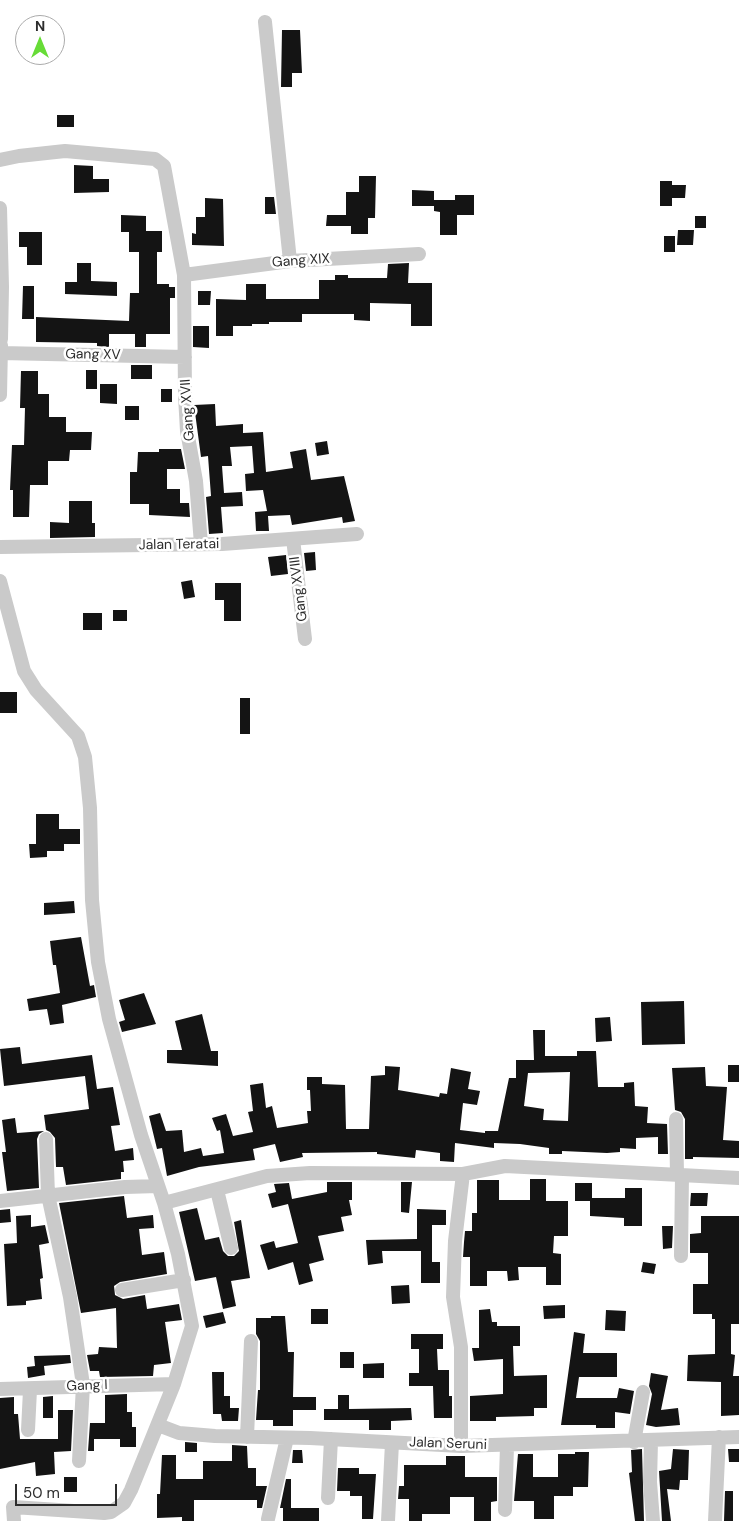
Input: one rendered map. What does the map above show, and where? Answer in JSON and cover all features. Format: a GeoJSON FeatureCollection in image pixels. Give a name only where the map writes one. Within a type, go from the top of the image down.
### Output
{"type":"FeatureCollection","features":[{"type":"Feature","properties":{"kind":"street"},"geometry":{"type":"LineString","coordinates":[[265,22],[290,261]]}},
{"type":"Feature","properties":{"kind":"street","name":"Gang XVII"},"geometry":{"type":"LineString","coordinates":[[0,160],[65,151],[155,159],[164,166],[184,275],[187,431],[196,481],[201,544]]}},
{"type":"Feature","properties":{"kind":"street"},"geometry":{"type":"LineString","coordinates":[[0,208],[2,288],[0,394]]}},
{"type":"Feature","properties":{"kind":"street","name":"Gang XIX"},"geometry":{"type":"LineString","coordinates":[[184,275],[290,261],[419,254]]}},
{"type":"Feature","properties":{"kind":"street","name":"Gang XV"},"geometry":{"type":"LineString","coordinates":[[2,353],[185,357]]}},
{"type":"Feature","properties":{"kind":"street","name":"Jalan Teratai"},"geometry":{"type":"LineString","coordinates":[[0,547],[201,544],[357,534]]}},
{"type":"Feature","properties":{"kind":"street","name":"Gang XVIII"},"geometry":{"type":"LineString","coordinates":[[293,539],[305,640]]}},
{"type":"Feature","properties":{"kind":"street"},"geometry":{"type":"LineString","coordinates":[[0,580],[24,672],[36,690],[78,736],[85,757],[90,808],[92,900],[98,962],[112,1028],[141,1135],[164,1203],[184,1280],[192,1326],[174,1384],[124,1503],[112,1512],[9,1512]]}},
{"type":"Feature","properties":{"kind":"street"},"geometry":{"type":"LineString","coordinates":[[676,1120],[680,1174],[681,1256]]}},
{"type":"Feature","properties":{"kind":"street"},"geometry":{"type":"LineString","coordinates":[[46,1139],[48,1195],[70,1297],[83,1385],[79,1461]]}},
{"type":"Feature","properties":{"kind":"street"},"geometry":{"type":"LineString","coordinates":[[164,1203],[267,1176],[310,1173],[463,1174],[505,1166],[739,1178]]}},
{"type":"Feature","properties":{"kind":"street"},"geometry":{"type":"LineString","coordinates":[[461,1446],[461,1347],[453,1297],[455,1241],[463,1174]]}},
{"type":"Feature","properties":{"kind":"street"},"geometry":{"type":"LineString","coordinates":[[0,1201],[158,1186]]}},
{"type":"Feature","properties":{"kind":"street"},"geometry":{"type":"LineString","coordinates":[[217,1190],[230,1248]]}},
{"type":"Feature","properties":{"kind":"street"},"geometry":{"type":"LineString","coordinates":[[122,1290],[184,1280]]}},
{"type":"Feature","properties":{"kind":"street"},"geometry":{"type":"LineString","coordinates":[[247,1438],[251,1342]]}},
{"type":"Feature","properties":{"kind":"street","name":"Gang I"},"geometry":{"type":"LineString","coordinates":[[0,1389],[30,1390],[83,1385],[174,1384]]}},
{"type":"Feature","properties":{"kind":"street"},"geometry":{"type":"LineString","coordinates":[[28,1430],[30,1390]]}},
{"type":"Feature","properties":{"kind":"street"},"geometry":{"type":"LineString","coordinates":[[634,1442],[643,1392]]}},
{"type":"Feature","properties":{"kind":"street","name":"Jalan Seruni"},"geometry":{"type":"LineString","coordinates":[[158,1424],[180,1433],[247,1438],[461,1446],[739,1438]]}},
{"type":"Feature","properties":{"kind":"street"},"geometry":{"type":"LineString","coordinates":[[268,1519],[287,1438]]}},
{"type":"Feature","properties":{"kind":"street"},"geometry":{"type":"LineString","coordinates":[[715,1521],[719,1438]]}},
{"type":"Feature","properties":{"kind":"street"},"geometry":{"type":"LineString","coordinates":[[328,1498],[332,1440]]}},
{"type":"Feature","properties":{"kind":"street"},"geometry":{"type":"LineString","coordinates":[[651,1441],[650,1482],[653,1521]]}},
{"type":"Feature","properties":{"kind":"street"},"geometry":{"type":"LineString","coordinates":[[388,1521],[392,1443]]}},
{"type":"Feature","properties":{"kind":"street"},"geometry":{"type":"LineString","coordinates":[[505,1510],[507,1446]]}},
{"type":"Feature","properties":{"kind":"building"},"geometry":{"type":"Polygon","coordinates":[[[282,30],[300,30],[302,73],[292,73],[292,87],[281,87],[282,30]]]}},
{"type":"Feature","properties":{"kind":"building"},"geometry":{"type":"Polygon","coordinates":[[[57,115],[74,115],[74,127],[57,127],[57,115]]]}},
{"type":"Feature","properties":{"kind":"building"},"geometry":{"type":"Polygon","coordinates":[[[74,165],[93,166],[93,179],[109,179],[109,192],[74,193],[74,165]]]}},
{"type":"Feature","properties":{"kind":"building"},"geometry":{"type":"Polygon","coordinates":[[[359,176],[376,176],[375,218],[368,218],[368,234],[351,234],[351,226],[326,226],[327,215],[346,215],[346,192],[359,192],[359,176]]]}},
{"type":"Feature","properties":{"kind":"building"},"geometry":{"type":"Polygon","coordinates":[[[660,181],[672,181],[672,185],[686,185],[685,198],[672,198],[672,206],[660,206],[660,181]]]}},
{"type":"Feature","properties":{"kind":"building"},"geometry":{"type":"Polygon","coordinates":[[[412,190],[434,191],[434,200],[455,200],[455,195],[474,195],[474,215],[457,215],[457,235],[440,235],[440,212],[434,211],[434,206],[412,206],[412,190]]]}},
{"type":"Feature","properties":{"kind":"building"},"geometry":{"type":"Polygon","coordinates":[[[265,197],[274,197],[276,214],[265,214],[265,197]]]}},
{"type":"Feature","properties":{"kind":"building"},"geometry":{"type":"Polygon","coordinates":[[[205,198],[223,199],[224,246],[192,245],[192,233],[196,234],[196,217],[205,217],[205,198]]]}},
{"type":"Feature","properties":{"kind":"building"},"geometry":{"type":"Polygon","coordinates":[[[121,215],[146,216],[146,231],[162,231],[162,252],[157,252],[157,284],[169,284],[169,287],[175,287],[175,298],[170,298],[170,334],[146,334],[146,347],[135,347],[135,334],[109,334],[109,347],[97,346],[97,343],[36,342],[36,317],[129,321],[130,293],[139,293],[139,252],[129,252],[129,232],[121,232],[121,215]]]}},
{"type":"Feature","properties":{"kind":"building"},"geometry":{"type":"Polygon","coordinates":[[[695,216],[706,216],[706,228],[695,228],[695,216]]]}},
{"type":"Feature","properties":{"kind":"building"},"geometry":{"type":"Polygon","coordinates":[[[678,230],[694,230],[693,245],[677,245],[678,230]]]}},
{"type":"Feature","properties":{"kind":"building"},"geometry":{"type":"Polygon","coordinates":[[[19,232],[42,232],[42,265],[27,265],[27,247],[19,247],[19,232]]]}},
{"type":"Feature","properties":{"kind":"building"},"geometry":{"type":"Polygon","coordinates":[[[664,236],[675,236],[675,252],[664,252],[664,236]]]}},
{"type":"Feature","properties":{"kind":"building"},"geometry":{"type":"Polygon","coordinates":[[[77,263],[91,263],[91,281],[117,282],[117,296],[65,294],[65,282],[77,282],[77,263]]]}},
{"type":"Feature","properties":{"kind":"building"},"geometry":{"type":"Polygon","coordinates":[[[409,263],[408,283],[432,283],[432,326],[411,326],[411,304],[370,303],[370,321],[354,320],[354,314],[302,314],[302,322],[269,322],[269,324],[252,324],[252,326],[233,326],[233,336],[216,336],[216,299],[246,300],[246,284],[266,284],[266,299],[319,299],[319,280],[335,280],[335,275],[348,275],[348,278],[387,278],[388,264],[409,263]]]}},
{"type":"Feature","properties":{"kind":"building"},"geometry":{"type":"Polygon","coordinates":[[[23,286],[34,286],[34,319],[22,319],[23,286]]]}},
{"type":"Feature","properties":{"kind":"building"},"geometry":{"type":"Polygon","coordinates":[[[198,291],[211,291],[210,305],[198,305],[198,291]]]}},
{"type":"Feature","properties":{"kind":"building"},"geometry":{"type":"Polygon","coordinates":[[[193,326],[209,326],[209,348],[193,347],[193,326]]]}},
{"type":"Feature","properties":{"kind":"building"},"geometry":{"type":"Polygon","coordinates":[[[131,365],[152,365],[152,379],[131,379],[131,365]]]}},
{"type":"Feature","properties":{"kind":"building"},"geometry":{"type":"Polygon","coordinates":[[[86,370],[97,370],[97,389],[86,389],[86,370]]]}},
{"type":"Feature","properties":{"kind":"building"},"geometry":{"type":"Polygon","coordinates":[[[21,371],[38,371],[38,394],[49,394],[49,417],[66,417],[66,432],[92,432],[91,450],[70,450],[69,461],[48,461],[48,485],[30,485],[29,517],[13,517],[13,490],[10,490],[12,445],[24,445],[25,408],[20,408],[21,371]]]}},
{"type":"Feature","properties":{"kind":"building"},"geometry":{"type":"Polygon","coordinates":[[[100,384],[117,384],[117,404],[100,403],[100,384]]]}},
{"type":"Feature","properties":{"kind":"building"},"geometry":{"type":"Polygon","coordinates":[[[161,389],[172,389],[172,402],[161,402],[161,389]]]}},
{"type":"Feature","properties":{"kind":"building"},"geometry":{"type":"Polygon","coordinates":[[[215,404],[216,426],[243,424],[243,433],[263,432],[266,472],[293,468],[290,452],[306,449],[311,480],[344,476],[355,521],[343,523],[342,517],[292,525],[290,515],[268,516],[269,531],[256,531],[255,512],[267,511],[263,490],[246,491],[245,474],[254,473],[252,446],[230,447],[232,466],[222,466],[224,493],[242,492],[243,506],[221,507],[223,533],[209,534],[206,497],[211,496],[208,456],[201,457],[194,405],[215,404]]]}},
{"type":"Feature","properties":{"kind":"building"},"geometry":{"type":"Polygon","coordinates":[[[125,406],[139,406],[139,420],[125,420],[125,406]]]}},
{"type":"Feature","properties":{"kind":"building"},"geometry":{"type":"Polygon","coordinates":[[[327,441],[329,454],[317,456],[315,443],[327,441]]]}},
{"type":"Feature","properties":{"kind":"building"},"geometry":{"type":"Polygon","coordinates":[[[159,449],[181,449],[185,469],[167,469],[167,489],[180,489],[180,503],[189,503],[190,517],[149,515],[149,504],[130,504],[130,472],[137,472],[138,452],[159,452],[159,449]]]}},
{"type":"Feature","properties":{"kind":"building"},"geometry":{"type":"Polygon","coordinates":[[[69,501],[92,501],[92,523],[95,523],[95,537],[50,538],[50,522],[69,523],[69,501]]]}},
{"type":"Feature","properties":{"kind":"building"},"geometry":{"type":"Polygon","coordinates":[[[315,552],[316,570],[306,571],[304,553],[315,552]]]}},
{"type":"Feature","properties":{"kind":"building"},"geometry":{"type":"Polygon","coordinates":[[[286,555],[288,574],[271,576],[268,557],[286,555]]]}},
{"type":"Feature","properties":{"kind":"building"},"geometry":{"type":"Polygon","coordinates":[[[192,580],[195,597],[184,599],[181,582],[192,580]]]}},
{"type":"Feature","properties":{"kind":"building"},"geometry":{"type":"Polygon","coordinates":[[[215,583],[241,583],[241,621],[224,621],[224,600],[215,600],[215,583]]]}},
{"type":"Feature","properties":{"kind":"building"},"geometry":{"type":"Polygon","coordinates":[[[113,610],[127,610],[127,621],[113,621],[113,610]]]}},
{"type":"Feature","properties":{"kind":"building"},"geometry":{"type":"Polygon","coordinates":[[[83,613],[102,613],[102,630],[83,630],[83,613]]]}},
{"type":"Feature","properties":{"kind":"building"},"geometry":{"type":"Polygon","coordinates":[[[0,692],[17,692],[17,713],[0,713],[0,692]]]}},
{"type":"Feature","properties":{"kind":"building"},"geometry":{"type":"Polygon","coordinates":[[[240,698],[250,698],[250,734],[240,734],[240,698]]]}},
{"type":"Feature","properties":{"kind":"building"},"geometry":{"type":"Polygon","coordinates":[[[36,814],[59,814],[59,829],[80,829],[80,844],[64,844],[64,851],[47,851],[47,857],[30,858],[29,844],[36,844],[36,814]]]}},
{"type":"Feature","properties":{"kind":"building"},"geometry":{"type":"Polygon","coordinates":[[[74,901],[75,913],[44,915],[44,903],[74,901]]]}},
{"type":"Feature","properties":{"kind":"building"},"geometry":{"type":"Polygon","coordinates":[[[81,937],[90,986],[94,985],[96,997],[62,1005],[64,1023],[50,1025],[47,1009],[29,1011],[27,999],[60,993],[56,965],[53,965],[50,941],[81,937]]]}},
{"type":"Feature","properties":{"kind":"building"},"geometry":{"type":"Polygon","coordinates":[[[144,993],[156,1024],[122,1032],[119,1022],[125,1020],[119,1000],[144,993]]]}},
{"type":"Feature","properties":{"kind":"building"},"geometry":{"type":"Polygon","coordinates":[[[684,1001],[685,1044],[642,1045],[641,1002],[684,1001]]]}},
{"type":"Feature","properties":{"kind":"building"},"geometry":{"type":"Polygon","coordinates":[[[202,1014],[211,1051],[218,1051],[218,1066],[167,1063],[167,1050],[182,1050],[175,1021],[202,1014]]]}},
{"type":"Feature","properties":{"kind":"building"},"geometry":{"type":"Polygon","coordinates":[[[610,1017],[612,1041],[596,1042],[595,1018],[610,1017]]]}},
{"type":"Feature","properties":{"kind":"building"},"geometry":{"type":"Polygon","coordinates":[[[533,1030],[545,1030],[545,1056],[577,1056],[577,1051],[596,1051],[598,1087],[624,1087],[624,1083],[634,1082],[635,1106],[648,1107],[647,1123],[667,1124],[668,1154],[658,1154],[658,1137],[636,1138],[636,1149],[620,1148],[620,1152],[607,1153],[562,1151],[562,1154],[549,1154],[549,1148],[520,1144],[494,1143],[494,1148],[455,1143],[454,1162],[440,1161],[440,1153],[416,1150],[415,1158],[377,1154],[377,1152],[302,1153],[303,1157],[280,1162],[275,1144],[253,1149],[255,1160],[199,1167],[167,1176],[162,1148],[157,1149],[149,1116],[160,1113],[166,1131],[182,1130],[184,1152],[201,1148],[203,1156],[224,1153],[220,1130],[217,1131],[212,1118],[226,1114],[233,1136],[253,1132],[248,1112],[253,1111],[250,1085],[263,1083],[266,1108],[272,1106],[277,1128],[308,1123],[307,1111],[311,1111],[310,1090],[307,1090],[307,1077],[322,1077],[322,1084],[345,1085],[346,1129],[369,1129],[371,1076],[385,1075],[385,1066],[400,1067],[398,1090],[439,1097],[440,1093],[447,1094],[451,1068],[471,1072],[468,1089],[480,1091],[477,1105],[463,1103],[460,1130],[485,1133],[485,1131],[498,1131],[509,1078],[516,1078],[516,1060],[534,1060],[533,1030]],[[570,1072],[528,1073],[524,1106],[544,1109],[543,1120],[568,1121],[570,1072]]]}},
{"type":"Feature","properties":{"kind":"building"},"geometry":{"type":"Polygon","coordinates":[[[20,1047],[22,1064],[92,1055],[97,1089],[113,1087],[120,1125],[111,1126],[115,1151],[133,1148],[134,1160],[123,1161],[124,1172],[121,1172],[121,1179],[66,1185],[63,1167],[56,1167],[55,1138],[46,1130],[44,1115],[89,1109],[85,1076],[4,1086],[0,1049],[20,1047]]]}},
{"type":"Feature","properties":{"kind":"building"},"geometry":{"type":"Polygon","coordinates":[[[728,1065],[739,1065],[739,1082],[728,1082],[728,1065]]]}},
{"type":"Feature","properties":{"kind":"building"},"geometry":{"type":"Polygon","coordinates":[[[705,1067],[706,1086],[727,1087],[723,1140],[739,1141],[739,1158],[693,1157],[693,1159],[685,1159],[685,1119],[681,1112],[675,1110],[672,1068],[705,1067]]]}},
{"type":"Feature","properties":{"kind":"building"},"geometry":{"type":"Polygon","coordinates":[[[15,1118],[17,1133],[44,1131],[39,1134],[37,1139],[39,1188],[7,1191],[2,1152],[6,1152],[2,1120],[15,1118]]]}},
{"type":"Feature","properties":{"kind":"building"},"geometry":{"type":"Polygon","coordinates":[[[530,1179],[546,1179],[546,1201],[568,1201],[568,1236],[554,1236],[553,1253],[561,1254],[561,1285],[546,1285],[546,1267],[518,1267],[519,1280],[508,1281],[507,1271],[487,1271],[487,1286],[470,1286],[470,1257],[463,1257],[465,1231],[472,1231],[472,1213],[477,1213],[477,1180],[499,1180],[499,1200],[530,1200],[530,1179]]]}},
{"type":"Feature","properties":{"kind":"building"},"geometry":{"type":"Polygon","coordinates":[[[327,1182],[352,1182],[352,1200],[349,1200],[352,1215],[341,1217],[344,1231],[318,1236],[324,1260],[309,1264],[313,1281],[299,1285],[293,1262],[268,1270],[260,1245],[274,1241],[276,1248],[298,1243],[288,1204],[272,1208],[268,1194],[276,1192],[274,1184],[289,1183],[292,1199],[327,1192],[327,1182]]]}},
{"type":"Feature","properties":{"kind":"building"},"geometry":{"type":"Polygon","coordinates":[[[401,1182],[412,1182],[409,1213],[401,1212],[401,1182]]]}},
{"type":"Feature","properties":{"kind":"building"},"geometry":{"type":"Polygon","coordinates":[[[575,1183],[592,1183],[592,1198],[625,1198],[625,1188],[642,1188],[642,1226],[624,1226],[624,1218],[590,1216],[590,1201],[575,1201],[575,1183]]]}},
{"type":"Feature","properties":{"kind":"building"},"geometry":{"type":"Polygon","coordinates":[[[691,1193],[708,1193],[707,1206],[690,1206],[691,1193]]]}},
{"type":"Feature","properties":{"kind":"building"},"geometry":{"type":"Polygon","coordinates":[[[124,1196],[127,1218],[153,1215],[154,1228],[139,1229],[142,1255],[164,1252],[167,1274],[120,1282],[114,1286],[115,1295],[123,1299],[145,1295],[147,1309],[179,1304],[182,1320],[165,1322],[171,1363],[154,1365],[153,1376],[100,1377],[99,1371],[90,1371],[87,1355],[98,1354],[99,1347],[117,1348],[116,1308],[81,1313],[59,1203],[124,1196]]]}},
{"type":"Feature","properties":{"kind":"building"},"geometry":{"type":"Polygon","coordinates":[[[197,1208],[205,1240],[219,1237],[223,1251],[228,1256],[234,1256],[239,1251],[234,1222],[241,1220],[250,1278],[231,1281],[236,1306],[223,1309],[216,1277],[195,1281],[179,1212],[197,1208]]]}},
{"type":"Feature","properties":{"kind":"building"},"geometry":{"type":"Polygon","coordinates":[[[10,1209],[11,1222],[0,1223],[0,1210],[10,1209]]]}},
{"type":"Feature","properties":{"kind":"building"},"geometry":{"type":"Polygon","coordinates":[[[417,1209],[446,1210],[446,1225],[432,1225],[432,1262],[440,1262],[440,1283],[421,1283],[421,1251],[382,1251],[383,1263],[368,1265],[366,1240],[417,1239],[417,1209]]]}},
{"type":"Feature","properties":{"kind":"building"},"geometry":{"type":"Polygon","coordinates":[[[31,1215],[31,1227],[45,1225],[49,1243],[39,1245],[43,1278],[40,1279],[42,1299],[26,1301],[26,1305],[7,1306],[4,1244],[17,1243],[16,1216],[31,1215]]]}},
{"type":"Feature","properties":{"kind":"building"},"geometry":{"type":"Polygon","coordinates":[[[701,1216],[739,1216],[739,1324],[731,1324],[731,1354],[735,1355],[733,1376],[739,1376],[739,1415],[721,1416],[721,1382],[687,1381],[688,1355],[715,1354],[715,1319],[712,1319],[712,1314],[693,1314],[693,1284],[708,1284],[708,1253],[690,1253],[690,1234],[701,1233],[701,1216]]]}},
{"type":"Feature","properties":{"kind":"building"},"geometry":{"type":"Polygon","coordinates":[[[662,1226],[673,1226],[672,1248],[663,1249],[662,1226]]]}},
{"type":"Feature","properties":{"kind":"building"},"geometry":{"type":"Polygon","coordinates":[[[643,1262],[656,1264],[654,1274],[641,1272],[643,1262]]]}},
{"type":"Feature","properties":{"kind":"building"},"geometry":{"type":"Polygon","coordinates":[[[409,1285],[410,1303],[392,1304],[391,1286],[409,1285]]]}},
{"type":"Feature","properties":{"kind":"building"},"geometry":{"type":"Polygon","coordinates":[[[565,1305],[565,1318],[544,1319],[543,1306],[565,1305]]]}},
{"type":"Feature","properties":{"kind":"building"},"geometry":{"type":"Polygon","coordinates":[[[311,1309],[328,1309],[328,1324],[311,1324],[311,1309]]]}},
{"type":"Feature","properties":{"kind":"building"},"geometry":{"type":"Polygon","coordinates":[[[490,1309],[492,1322],[497,1322],[497,1326],[520,1326],[520,1346],[513,1346],[514,1376],[547,1375],[547,1408],[534,1408],[534,1416],[496,1417],[496,1421],[470,1421],[470,1396],[503,1394],[503,1359],[474,1361],[472,1348],[479,1348],[479,1310],[490,1309]]]}},
{"type":"Feature","properties":{"kind":"building"},"geometry":{"type":"Polygon","coordinates":[[[606,1310],[626,1311],[625,1331],[605,1330],[606,1310]]]}},
{"type":"Feature","properties":{"kind":"building"},"geometry":{"type":"Polygon","coordinates":[[[223,1312],[226,1323],[206,1328],[203,1316],[223,1312]]]}},
{"type":"Feature","properties":{"kind":"building"},"geometry":{"type":"Polygon","coordinates":[[[271,1316],[285,1316],[288,1352],[294,1352],[293,1397],[316,1397],[316,1410],[293,1410],[293,1426],[273,1426],[273,1420],[256,1420],[258,1390],[260,1390],[260,1341],[256,1334],[256,1318],[271,1318],[271,1316]]]}},
{"type":"Feature","properties":{"kind":"building"},"geometry":{"type":"Polygon","coordinates":[[[574,1332],[585,1334],[583,1353],[617,1353],[617,1377],[579,1377],[576,1398],[617,1398],[619,1388],[634,1391],[630,1414],[615,1412],[615,1428],[596,1428],[596,1425],[561,1425],[574,1332]]]}},
{"type":"Feature","properties":{"kind":"building"},"geometry":{"type":"Polygon","coordinates":[[[411,1334],[443,1334],[443,1349],[437,1349],[438,1370],[449,1370],[449,1396],[452,1396],[452,1418],[434,1418],[433,1386],[409,1386],[409,1373],[419,1373],[419,1349],[411,1349],[411,1334]]]}},
{"type":"Feature","properties":{"kind":"building"},"geometry":{"type":"Polygon","coordinates":[[[340,1352],[354,1352],[354,1368],[340,1368],[340,1352]]]}},
{"type":"Feature","properties":{"kind":"building"},"geometry":{"type":"Polygon","coordinates":[[[70,1355],[71,1363],[44,1366],[45,1375],[28,1378],[27,1367],[35,1366],[34,1356],[70,1355]]]}},
{"type":"Feature","properties":{"kind":"building"},"geometry":{"type":"Polygon","coordinates":[[[384,1363],[384,1378],[363,1378],[363,1364],[384,1363]]]}},
{"type":"Feature","properties":{"kind":"building"},"geometry":{"type":"Polygon","coordinates":[[[212,1372],[224,1372],[224,1396],[230,1396],[230,1408],[239,1408],[238,1421],[222,1421],[221,1414],[213,1414],[212,1372]]]}},
{"type":"Feature","properties":{"kind":"building"},"geometry":{"type":"Polygon","coordinates":[[[651,1373],[668,1376],[661,1410],[678,1408],[680,1425],[656,1427],[646,1425],[652,1394],[649,1386],[651,1373]]]}},
{"type":"Feature","properties":{"kind":"building"},"geometry":{"type":"Polygon","coordinates":[[[127,1394],[127,1412],[132,1412],[132,1427],[136,1427],[136,1447],[120,1447],[120,1439],[94,1439],[94,1451],[88,1451],[90,1423],[105,1423],[105,1395],[127,1394]]]}},
{"type":"Feature","properties":{"kind":"building"},"geometry":{"type":"Polygon","coordinates":[[[338,1395],[349,1395],[349,1409],[411,1408],[412,1420],[391,1421],[391,1430],[369,1430],[369,1420],[324,1420],[324,1409],[338,1409],[338,1395]]]}},
{"type":"Feature","properties":{"kind":"building"},"geometry":{"type":"Polygon","coordinates":[[[53,1396],[53,1418],[43,1418],[43,1397],[53,1396]]]}},
{"type":"Feature","properties":{"kind":"building"},"geometry":{"type":"Polygon","coordinates":[[[14,1397],[14,1414],[18,1414],[20,1439],[58,1439],[58,1410],[73,1410],[71,1451],[54,1452],[55,1474],[36,1476],[35,1462],[0,1469],[0,1398],[14,1397]]]}},
{"type":"Feature","properties":{"kind":"building"},"geometry":{"type":"Polygon","coordinates":[[[185,1442],[197,1443],[197,1452],[185,1452],[185,1442]]]}},
{"type":"Feature","properties":{"kind":"building"},"geometry":{"type":"Polygon","coordinates":[[[232,1445],[247,1446],[248,1468],[256,1468],[256,1486],[267,1486],[262,1508],[257,1508],[257,1500],[194,1500],[194,1521],[182,1521],[182,1517],[157,1518],[157,1494],[160,1494],[162,1455],[176,1455],[176,1479],[203,1479],[203,1461],[232,1461],[232,1445]]]}},
{"type":"Feature","properties":{"kind":"building"},"geometry":{"type":"Polygon","coordinates":[[[642,1449],[644,1521],[635,1521],[629,1473],[632,1472],[631,1450],[642,1449]]]}},
{"type":"Feature","properties":{"kind":"building"},"geometry":{"type":"Polygon","coordinates":[[[673,1449],[689,1450],[688,1480],[680,1480],[679,1490],[667,1489],[671,1521],[662,1521],[659,1471],[671,1469],[673,1449]]]}},
{"type":"Feature","properties":{"kind":"building"},"geometry":{"type":"Polygon","coordinates":[[[728,1449],[739,1449],[739,1462],[729,1462],[728,1449]]]}},
{"type":"Feature","properties":{"kind":"building"},"geometry":{"type":"Polygon","coordinates":[[[293,1450],[302,1450],[303,1463],[292,1463],[293,1450]]]}},
{"type":"Feature","properties":{"kind":"building"},"geometry":{"type":"Polygon","coordinates":[[[575,1452],[589,1452],[588,1487],[573,1487],[573,1496],[554,1496],[554,1519],[534,1519],[534,1501],[514,1501],[518,1454],[533,1454],[533,1477],[558,1477],[558,1454],[575,1454],[575,1452]]]}},
{"type":"Feature","properties":{"kind":"building"},"geometry":{"type":"Polygon","coordinates":[[[446,1456],[465,1456],[465,1477],[497,1477],[497,1501],[491,1502],[491,1521],[474,1521],[474,1497],[450,1497],[450,1514],[422,1514],[422,1521],[409,1521],[409,1499],[398,1499],[399,1486],[404,1486],[404,1465],[446,1465],[446,1456]]]}},
{"type":"Feature","properties":{"kind":"building"},"geometry":{"type":"Polygon","coordinates":[[[338,1468],[359,1468],[359,1474],[376,1474],[373,1519],[362,1519],[362,1496],[350,1496],[350,1491],[337,1491],[338,1468]]]}},
{"type":"Feature","properties":{"kind":"building"},"geometry":{"type":"Polygon","coordinates":[[[64,1477],[77,1477],[77,1492],[64,1492],[64,1477]]]}},
{"type":"Feature","properties":{"kind":"building"},"geometry":{"type":"Polygon","coordinates":[[[286,1479],[291,1479],[291,1508],[280,1508],[286,1479]]]}},
{"type":"Feature","properties":{"kind":"building"},"geometry":{"type":"Polygon","coordinates":[[[725,1491],[733,1491],[733,1521],[724,1521],[725,1491]]]}},
{"type":"Feature","properties":{"kind":"building"},"geometry":{"type":"Polygon","coordinates":[[[283,1508],[319,1508],[319,1521],[283,1521],[283,1508]]]}}]}
